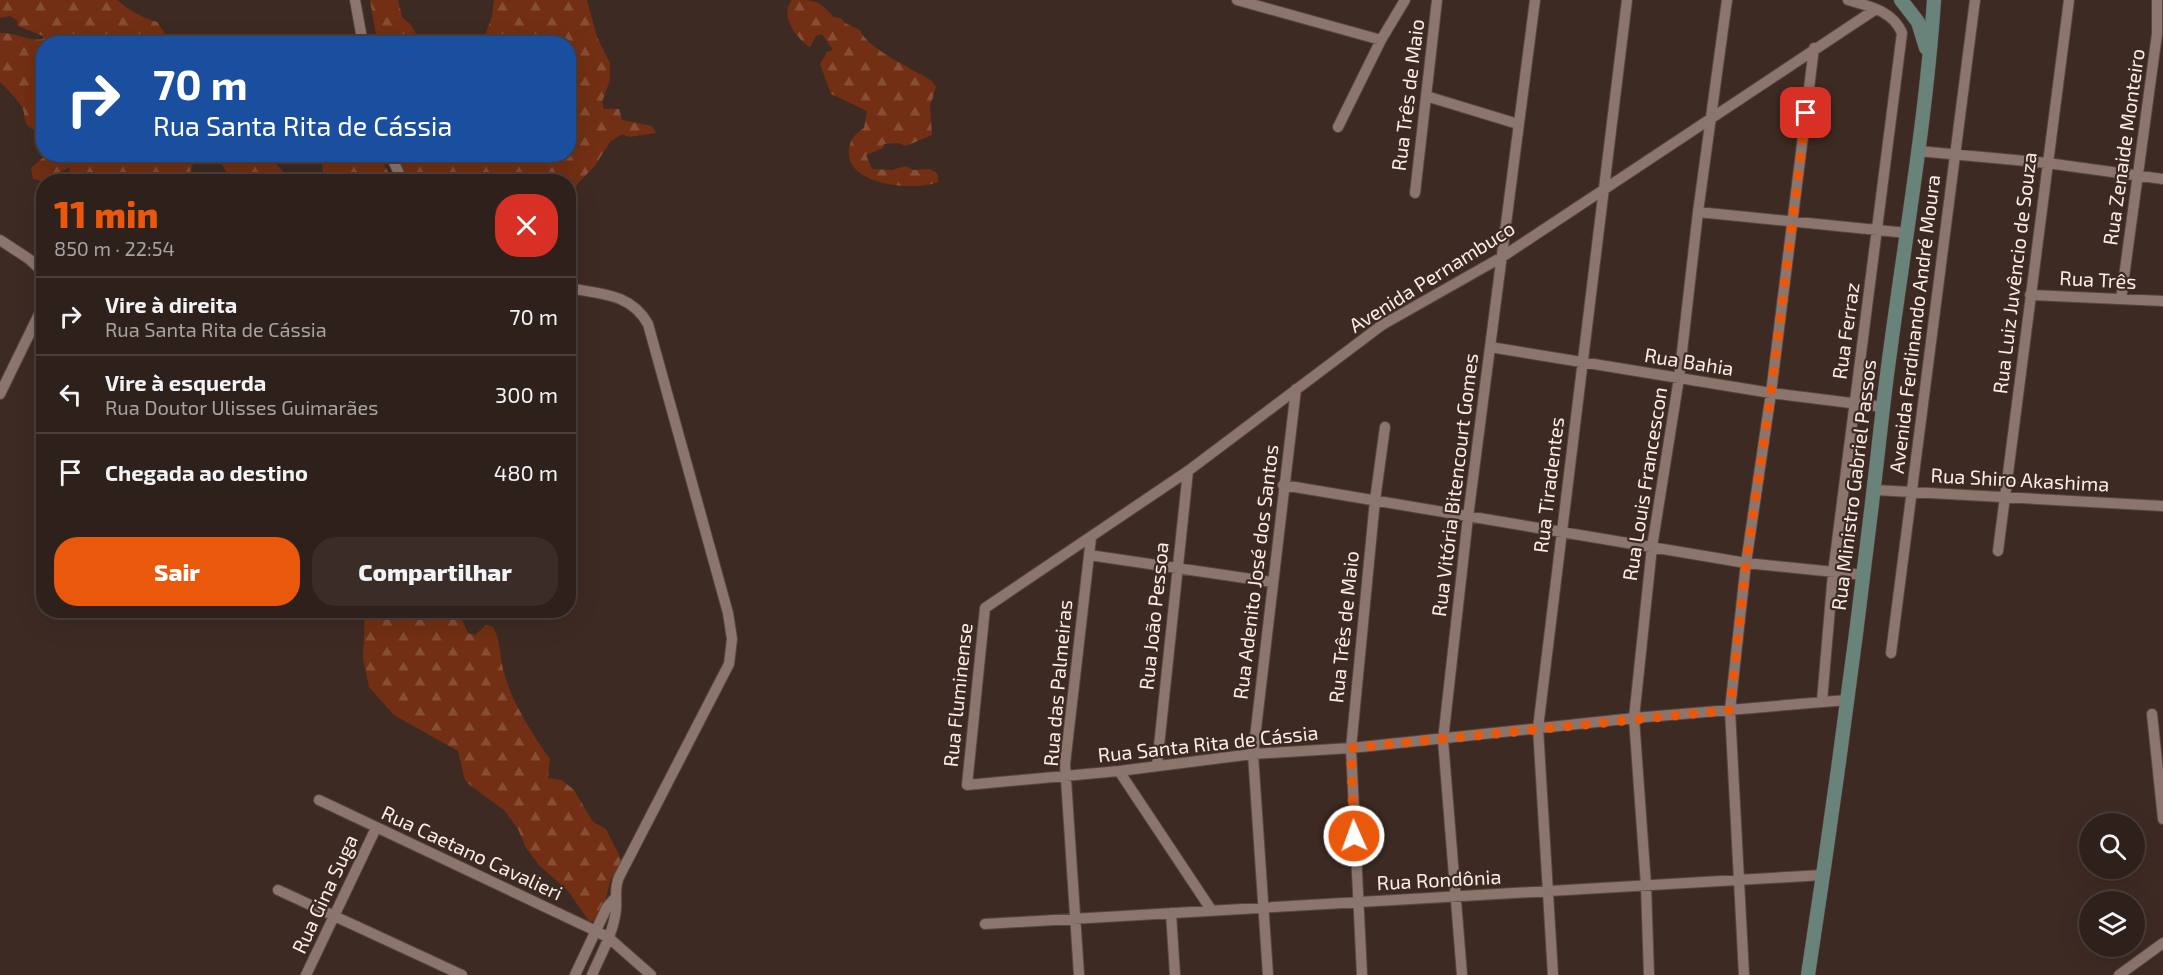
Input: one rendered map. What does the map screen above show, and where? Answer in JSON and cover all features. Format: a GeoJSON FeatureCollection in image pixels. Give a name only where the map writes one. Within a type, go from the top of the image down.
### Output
{"type":"FeatureCollection","features":[{"type":"Feature","properties":{"kind":"main road"},"geometry":{"type":"LineString","coordinates":[[1901,0],[1918,22],[1930,62]]}},
{"type":"Feature","properties":{"kind":"main road","name":"Rua Ministro Gabriel Passos"},"geometry":{"type":"LineString","coordinates":[[1808,975],[1875,490],[1883,407],[1930,62],[1934,0]]}},
{"type":"Feature","properties":{"kind":"street"},"geometry":{"type":"LineString","coordinates":[[355,0],[362,36]]}},
{"type":"Feature","properties":{"kind":"street"},"geometry":{"type":"LineString","coordinates":[[1237,0],[1381,40]]}},
{"type":"Feature","properties":{"kind":"street"},"geometry":{"type":"LineString","coordinates":[[1338,128],[1381,40],[1405,0]]}},
{"type":"Feature","properties":{"kind":"street","name":"Rua Três de Maio"},"geometry":{"type":"LineString","coordinates":[[1415,194],[1437,0]]}},
{"type":"Feature","properties":{"kind":"street","name":"Rua Vitória Bitencourt Gomes"},"geometry":{"type":"LineString","coordinates":[[1462,975],[1443,740],[1468,517],[1535,0]]}},
{"type":"Feature","properties":{"kind":"street","name":"Rua Tiradentes"},"geometry":{"type":"LineString","coordinates":[[1552,975],[1538,728],[1627,0]]}},
{"type":"Feature","properties":{"kind":"street","name":"Rua Louis Francescon"},"geometry":{"type":"LineString","coordinates":[[1649,975],[1646,885],[1634,718],[1652,547],[1679,378],[1698,212],[1727,0]]}},
{"type":"Feature","properties":{"kind":"street","name":"Rua Ferraz"},"geometry":{"type":"LineString","coordinates":[[1822,701],[1833,573],[1879,231],[1902,33],[1898,23],[1876,9],[1848,0]]}},
{"type":"Feature","properties":{"kind":"street","name":"Avenida Ferdinando André Moura"},"geometry":{"type":"LineString","coordinates":[[1891,653],[1976,0]]}},
{"type":"Feature","properties":{"kind":"street","name":"Rua Luiz Juvêncio de Souza"},"geometry":{"type":"LineString","coordinates":[[1998,550],[2069,0]]}},
{"type":"Feature","properties":{"kind":"street","name":"Rua Zenaide Monteiro"},"geometry":{"type":"LineString","coordinates":[[2121,299],[2157,34],[2157,0]]}},
{"type":"Feature","properties":{"kind":"street","name":"Avenida Pernambuco"},"geometry":{"type":"LineString","coordinates":[[985,608],[1188,471],[1382,325],[1502,258],[1814,48],[1876,9]]}},
{"type":"Feature","properties":{"kind":"street"},"geometry":{"type":"LineString","coordinates":[[1744,975],[1730,710],[1746,563],[1771,393],[1814,48]]}},
{"type":"Feature","properties":{"kind":"street"},"geometry":{"type":"LineString","coordinates":[[1426,96],[1518,124]]}},
{"type":"Feature","properties":{"kind":"street"},"geometry":{"type":"LineString","coordinates":[[1918,151],[2047,163],[2163,179]]}},
{"type":"Feature","properties":{"kind":"street"},"geometry":{"type":"LineString","coordinates":[[1698,212],[1906,233]]}},
{"type":"Feature","properties":{"kind":"street"},"geometry":{"type":"LineString","coordinates":[[0,240],[36,266]]}},
{"type":"Feature","properties":{"kind":"street"},"geometry":{"type":"LineString","coordinates":[[576,290],[620,299],[634,305],[648,324],[722,591],[732,639],[729,664],[619,877],[615,898],[616,909],[609,938],[592,975]]}},
{"type":"Feature","properties":{"kind":"street","name":"Rua Três"},"geometry":{"type":"LineString","coordinates":[[2030,295],[2163,301]]}},
{"type":"Feature","properties":{"kind":"street"},"geometry":{"type":"LineString","coordinates":[[0,394],[36,320]]}},
{"type":"Feature","properties":{"kind":"street","name":"Rua Bahia"},"geometry":{"type":"LineString","coordinates":[[1490,346],[1771,393],[1883,407]]}},
{"type":"Feature","properties":{"kind":"street","name":"Rua Adenito José dos Santos"},"geometry":{"type":"LineString","coordinates":[[1269,975],[1253,754],[1296,389]]}},
{"type":"Feature","properties":{"kind":"street","name":"Rua Três de Maio"},"geometry":{"type":"LineString","coordinates":[[1362,975],[1356,902],[1351,748],[1375,500],[1385,427]]}},
{"type":"Feature","properties":{"kind":"street","name":"Rua João Pessoa"},"geometry":{"type":"LineString","coordinates":[[1157,765],[1188,471]]}},
{"type":"Feature","properties":{"kind":"street"},"geometry":{"type":"LineString","coordinates":[[1283,485],[1746,563],[1864,575]]}},
{"type":"Feature","properties":{"kind":"street","name":"Rua Shiro Akashima"},"geometry":{"type":"LineString","coordinates":[[1875,490],[2163,507]]}},
{"type":"Feature","properties":{"kind":"street","name":"Rua das Palmeiras"},"geometry":{"type":"LineString","coordinates":[[1078,975],[1065,764],[1091,538]]}},
{"type":"Feature","properties":{"kind":"street"},"geometry":{"type":"LineString","coordinates":[[1089,555],[1272,582]]}},
{"type":"Feature","properties":{"kind":"street","name":"Rua Fluminense"},"geometry":{"type":"LineString","coordinates":[[967,785],[985,608]]}},
{"type":"Feature","properties":{"kind":"street","name":"Rua Santa Rita de Cássia"},"geometry":{"type":"LineString","coordinates":[[967,785],[1119,771],[1253,754],[1443,740],[1634,718],[1847,700]]}},
{"type":"Feature","properties":{"kind":"street"},"geometry":{"type":"LineString","coordinates":[[2152,714],[2163,819]]}},
{"type":"Feature","properties":{"kind":"street"},"geometry":{"type":"LineString","coordinates":[[1119,771],[1212,910]]}},
{"type":"Feature","properties":{"kind":"street","name":"Rua Caetano Cavalieri"},"geometry":{"type":"LineString","coordinates":[[319,800],[596,931],[609,938],[651,975]]}},
{"type":"Feature","properties":{"kind":"street","name":"Rua Gina Suga"},"geometry":{"type":"LineString","coordinates":[[306,975],[376,828]]}},
{"type":"Feature","properties":{"kind":"street","name":"Rua Rondônia"},"geometry":{"type":"LineString","coordinates":[[986,924],[1823,875]]}},
{"type":"Feature","properties":{"kind":"street"},"geometry":{"type":"LineString","coordinates":[[278,890],[462,975]]}},
{"type":"Feature","properties":{"kind":"street"},"geometry":{"type":"LineString","coordinates":[[575,975],[607,907],[615,898]]}},
{"type":"Feature","properties":{"kind":"street"},"geometry":{"type":"LineString","coordinates":[[1171,913],[1175,975]]}},
{"type":"Feature","properties":{"kind":"street"},"geometry":{"type":"LineString","coordinates":[[2119,975],[2163,943]]}},
{"type":"Feature","properties":{"kind":"green space"},"geometry":{"type":"Polygon","coordinates":[[[0,0],[117,0],[136,13],[157,22],[165,36],[43,36],[18,26],[17,20],[10,16],[0,18],[0,0]]]}},
{"type":"Feature","properties":{"kind":"green space"},"geometry":{"type":"Polygon","coordinates":[[[370,0],[398,0],[402,17],[411,25],[417,36],[376,35],[370,0]]]}},
{"type":"Feature","properties":{"kind":"green space"},"geometry":{"type":"Polygon","coordinates":[[[494,0],[587,0],[597,37],[610,63],[610,80],[602,102],[604,109],[619,109],[622,120],[652,126],[656,133],[629,137],[622,134],[610,142],[594,167],[576,187],[576,174],[406,174],[400,162],[576,162],[576,36],[485,36],[492,17],[494,0]]]}},
{"type":"Feature","properties":{"kind":"green space"},"geometry":{"type":"Polygon","coordinates":[[[792,0],[812,1],[820,4],[834,17],[841,18],[845,23],[860,30],[864,37],[881,51],[932,81],[936,87],[930,106],[932,135],[906,146],[898,143],[884,144],[883,148],[866,155],[872,169],[892,170],[905,166],[914,170],[930,169],[938,174],[938,182],[914,186],[883,183],[858,171],[850,162],[850,143],[864,128],[867,111],[831,94],[820,64],[827,52],[833,50],[822,34],[816,36],[810,47],[799,38],[788,19],[788,6],[792,0]]]}},
{"type":"Feature","properties":{"kind":"green space"},"geometry":{"type":"Polygon","coordinates":[[[0,33],[36,40],[36,131],[26,123],[22,108],[0,82],[0,33]]]}},
{"type":"Feature","properties":{"kind":"green space"},"geometry":{"type":"Polygon","coordinates":[[[38,162],[193,162],[188,174],[68,174],[70,167],[56,174],[36,174],[36,180],[33,179],[31,168],[38,162]]]}},
{"type":"Feature","properties":{"kind":"green space"},"geometry":{"type":"Polygon","coordinates":[[[221,162],[275,162],[285,174],[227,174],[221,162]]]}},
{"type":"Feature","properties":{"kind":"green space"},"geometry":{"type":"Polygon","coordinates":[[[322,162],[383,162],[389,174],[324,174],[322,162]]]}},
{"type":"Feature","properties":{"kind":"green space"},"geometry":{"type":"Polygon","coordinates":[[[365,618],[461,618],[468,633],[475,635],[486,625],[493,627],[498,639],[508,686],[518,708],[550,759],[548,778],[562,780],[574,790],[593,822],[606,829],[622,861],[610,881],[602,916],[597,922],[589,921],[568,891],[540,866],[526,848],[518,829],[505,811],[465,780],[458,751],[394,715],[369,687],[363,659],[365,618]]]}},
{"type":"Feature","properties":{"kind":"route"},"geometry":{"type":"LineString","coordinates":[[1354,836],[1351,748],[1730,710],[1746,563],[1771,393],[1806,113]]}}]}
